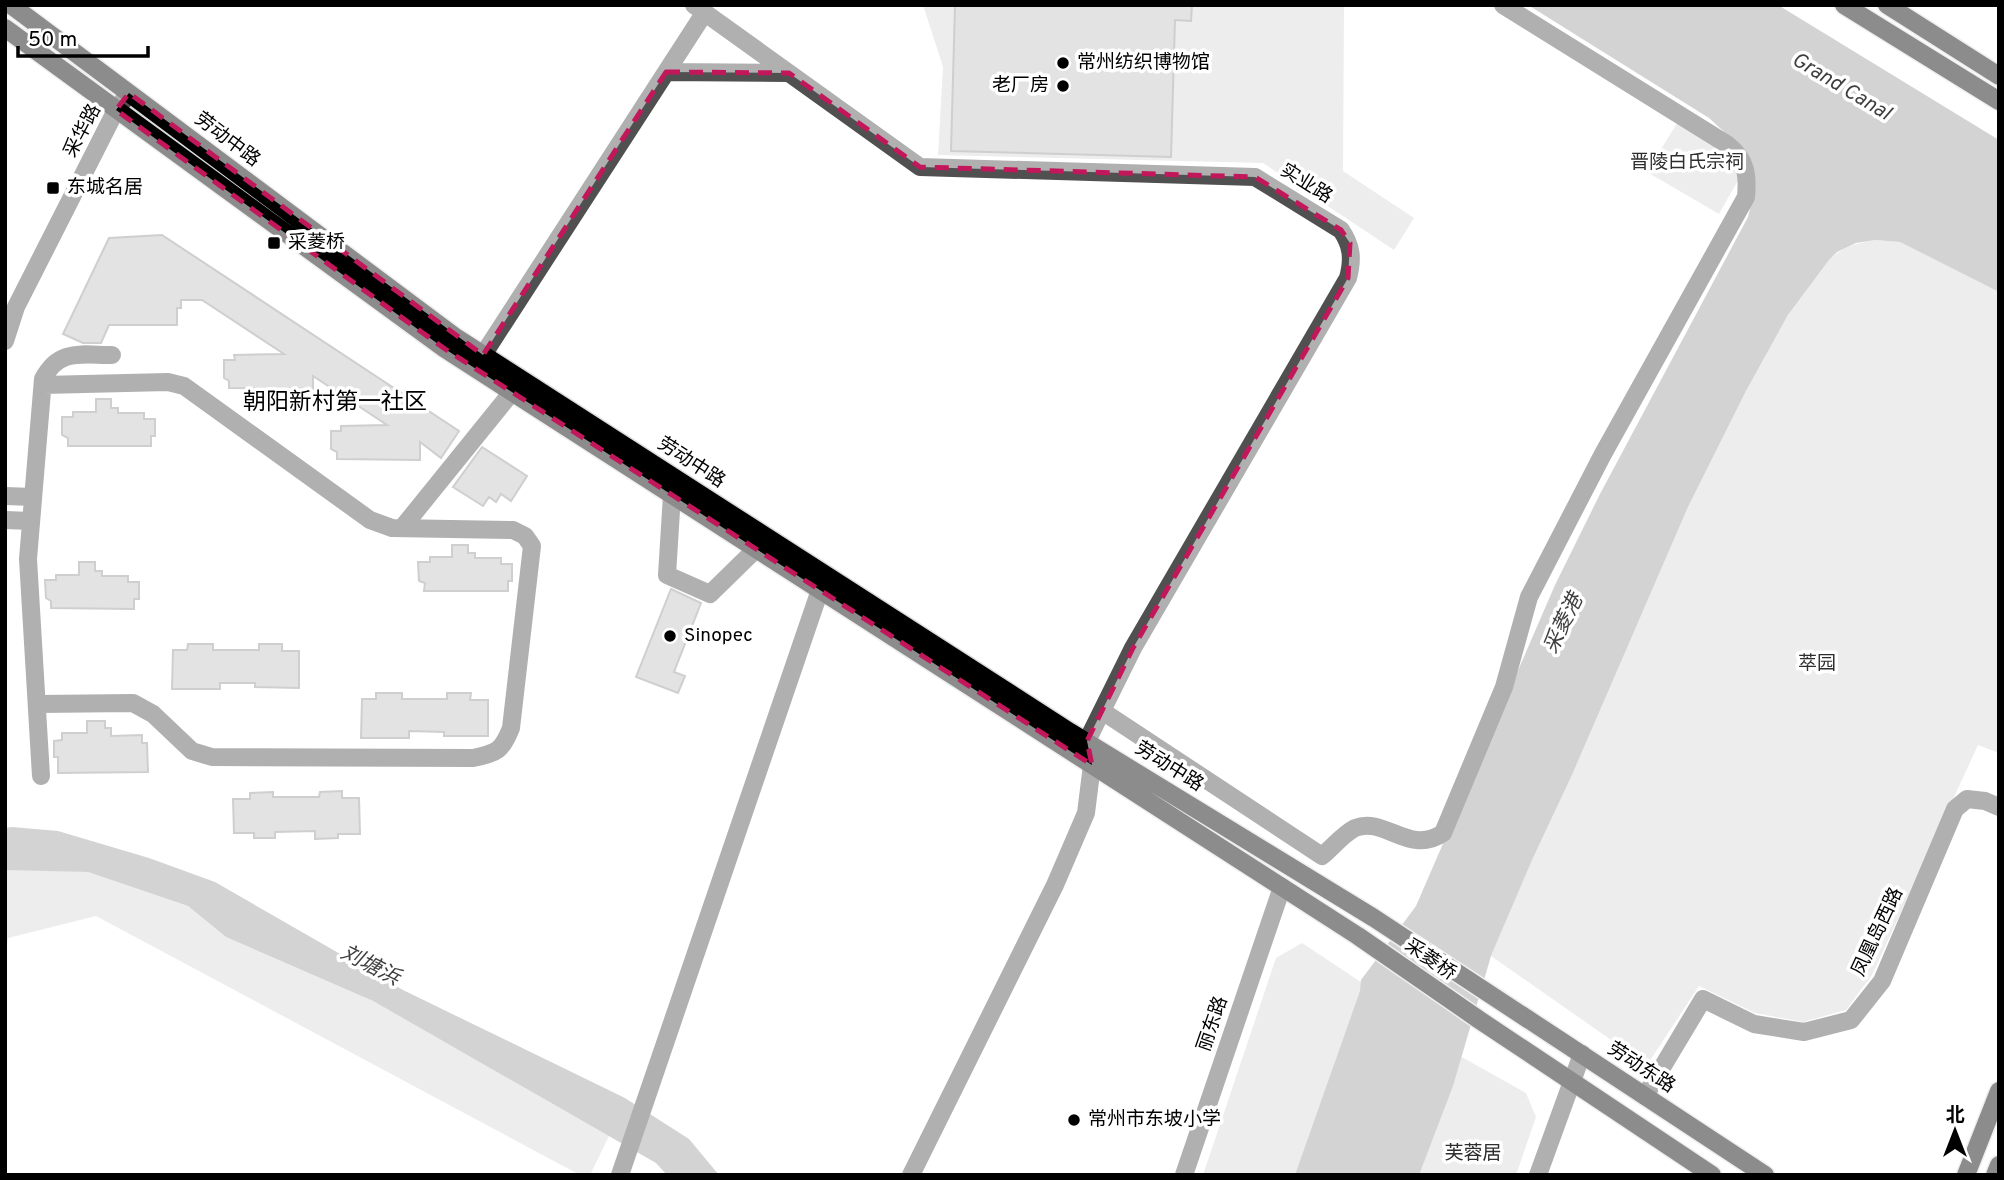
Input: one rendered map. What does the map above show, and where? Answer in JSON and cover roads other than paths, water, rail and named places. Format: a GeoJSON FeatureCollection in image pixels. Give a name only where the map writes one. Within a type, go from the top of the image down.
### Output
{"type":"FeatureCollection","features":[{"type":"Feature","properties":{"kind":"main road","name":"劳动中路"},"geometry":{"type":"LineString","coordinates":[[11,5],[454,336],[1087,741],[1374,918]]}},
{"type":"Feature","properties":{"kind":"main road"},"geometry":{"type":"LineString","coordinates":[[1844,5],[1999,102]]}},
{"type":"Feature","properties":{"kind":"main road"},"geometry":{"type":"LineString","coordinates":[[1887,5],[1999,76]]}},
{"type":"Feature","properties":{"kind":"main road","name":"劳动中路"},"geometry":{"type":"LineString","coordinates":[[5,28],[445,349],[1358,936]]}},
{"type":"Feature","properties":{"kind":"main road","name":"采菱桥"},"geometry":{"type":"LineString","coordinates":[[1374,918],[1494,996]]}},
{"type":"Feature","properties":{"kind":"main road","name":"采菱桥"},"geometry":{"type":"LineString","coordinates":[[1358,936],[1573,1082]]}},
{"type":"Feature","properties":{"kind":"main road","name":"劳动东路"},"geometry":{"type":"LineString","coordinates":[[1494,996],[1765,1175]]}},
{"type":"Feature","properties":{"kind":"main road"},"geometry":{"type":"LineString","coordinates":[[1573,1082],[1712,1175]]}},
{"type":"Feature","properties":{"kind":"main road"},"geometry":{"type":"LineString","coordinates":[[1966,1175],[1999,1091]]}},
{"type":"Feature","properties":{"kind":"main road"},"geometry":{"type":"LineString","coordinates":[[1995,1175],[1999,1165]]}},
{"type":"Feature","properties":{"kind":"street"},"geometry":{"type":"LineString","coordinates":[[1102,711],[1322,856],[1353,829],[1367,825],[1413,841],[1432,841],[1443,833],[1504,687],[1529,597],[1603,454],[1746,197],[1748,177],[1740,154],[1728,145],[1503,5]]}},
{"type":"Feature","properties":{"kind":"street"},"geometry":{"type":"LineString","coordinates":[[483,355],[666,72],[699,9]]}},
{"type":"Feature","properties":{"kind":"street","name":"实业路"},"geometry":{"type":"LineString","coordinates":[[699,9],[920,167],[1255,177],[1341,230],[1350,243],[1352,262],[1348,278],[1133,648],[1087,741]]}},
{"type":"Feature","properties":{"kind":"street"},"geometry":{"type":"LineString","coordinates":[[666,72],[789,73]]}},
{"type":"Feature","properties":{"kind":"street","name":"采华路"},"geometry":{"type":"LineString","coordinates":[[5,341],[16,307],[116,110],[129,93]]}},
{"type":"Feature","properties":{"kind":"street"},"geometry":{"type":"LineString","coordinates":[[41,776],[28,559],[43,385],[49,368],[65,356],[112,355]]}},
{"type":"Feature","properties":{"kind":"street"},"geometry":{"type":"LineString","coordinates":[[38,704],[133,703],[153,714],[192,751],[212,757],[473,758],[493,754],[505,744],[511,728],[532,546],[525,536],[513,530],[392,528],[370,520],[184,386],[168,382],[43,385]]}},
{"type":"Feature","properties":{"kind":"street"},"geometry":{"type":"LineString","coordinates":[[402,528],[512,392]]}},
{"type":"Feature","properties":{"kind":"street"},"geometry":{"type":"LineString","coordinates":[[672,495],[667,575],[710,594],[756,549]]}},
{"type":"Feature","properties":{"kind":"street"},"geometry":{"type":"LineString","coordinates":[[5,496],[33,497]]}},
{"type":"Feature","properties":{"kind":"street"},"geometry":{"type":"LineString","coordinates":[[5,520],[31,521]]}},
{"type":"Feature","properties":{"kind":"street"},"geometry":{"type":"LineString","coordinates":[[620,1175],[820,590]]}},
{"type":"Feature","properties":{"kind":"street"},"geometry":{"type":"LineString","coordinates":[[911,1175],[1055,885],[1086,813],[1092,765],[1087,741]]}},
{"type":"Feature","properties":{"kind":"street","name":"凤凰岛西路"},"geometry":{"type":"LineString","coordinates":[[1645,1096],[1703,999],[1754,1024],[1804,1032],[1851,1020],[1882,981],[1955,809],[1967,799],[1985,801],[1999,807]]}},
{"type":"Feature","properties":{"kind":"street","name":"丽东路"},"geometry":{"type":"LineString","coordinates":[[1184,1175],[1282,887]]}},
{"type":"Feature","properties":{"kind":"street"},"geometry":{"type":"LineString","coordinates":[[1538,1175],[1582,1054]]}},
{"type":"Feature","properties":{"kind":"water"},"geometry":{"type":"Polygon","coordinates":[[[1528,5],[1778,5],[1999,140],[1999,292],[1900,242],[1875,240],[1856,243],[1837,252],[1829,260],[1788,315],[1746,391],[1688,507],[1491,956],[1453,1086],[1419,1175],[1295,1175],[1360,991],[1361,980],[1416,906],[1555,585],[1600,494],[1748,217],[1752,200],[1733,140],[1709,118],[1528,5]]]}},
{"type":"Feature","properties":{"kind":"water"},"geometry":{"type":"Polygon","coordinates":[[[5,828],[58,831],[149,858],[215,882],[403,990],[625,1098],[689,1139],[719,1175],[667,1175],[656,1163],[373,1001],[226,937],[188,906],[88,872],[5,870],[5,828]]]}},
{"type":"Feature","properties":{"kind":"place","name":"常州纺织博物馆"},"geometry":{"type":"Point","coordinates":[1063,63]}},
{"type":"Feature","properties":{"kind":"place","name":"老厂房"},"geometry":{"type":"Point","coordinates":[1063,86]}},
{"type":"Feature","properties":{"kind":"place","name":"东城名居"},"geometry":{"type":"Point","coordinates":[53,188]}},
{"type":"Feature","properties":{"kind":"place","name":"采菱桥"},"geometry":{"type":"Point","coordinates":[274,243]}},
{"type":"Feature","properties":{"kind":"place","name":"Sinopec"},"geometry":{"type":"Point","coordinates":[670,636]}},
{"type":"Feature","properties":{"kind":"place","name":"常州市东坡小学"},"geometry":{"type":"Point","coordinates":[1074,1120]}},
{"type":"Feature","properties":{"kind":"district","name":"朝阳新村第一社区"},"geometry":{"type":"Point","coordinates":[335,403]}},
{"type":"Feature","properties":{"kind":"water label","name":"Grand Canal"},"geometry":{"type":"Point","coordinates":[1841,87]}},
{"type":"Feature","properties":{"kind":"water label","name":"采菱港"},"geometry":{"type":"Point","coordinates":[1564,624]}},
{"type":"Feature","properties":{"kind":"water label","name":"刘塘浜"},"geometry":{"type":"Point","coordinates":[370,966]}},
{"type":"Feature","properties":{"kind":"park label","name":"晋陵白氏宗祠"},"geometry":{"type":"Point","coordinates":[1687,163]}},
{"type":"Feature","properties":{"kind":"park label","name":"萃园"},"geometry":{"type":"Point","coordinates":[1817,664]}},
{"type":"Feature","properties":{"kind":"park label","name":"芙蓉居"},"geometry":{"type":"Point","coordinates":[1473,1154]}}]}
